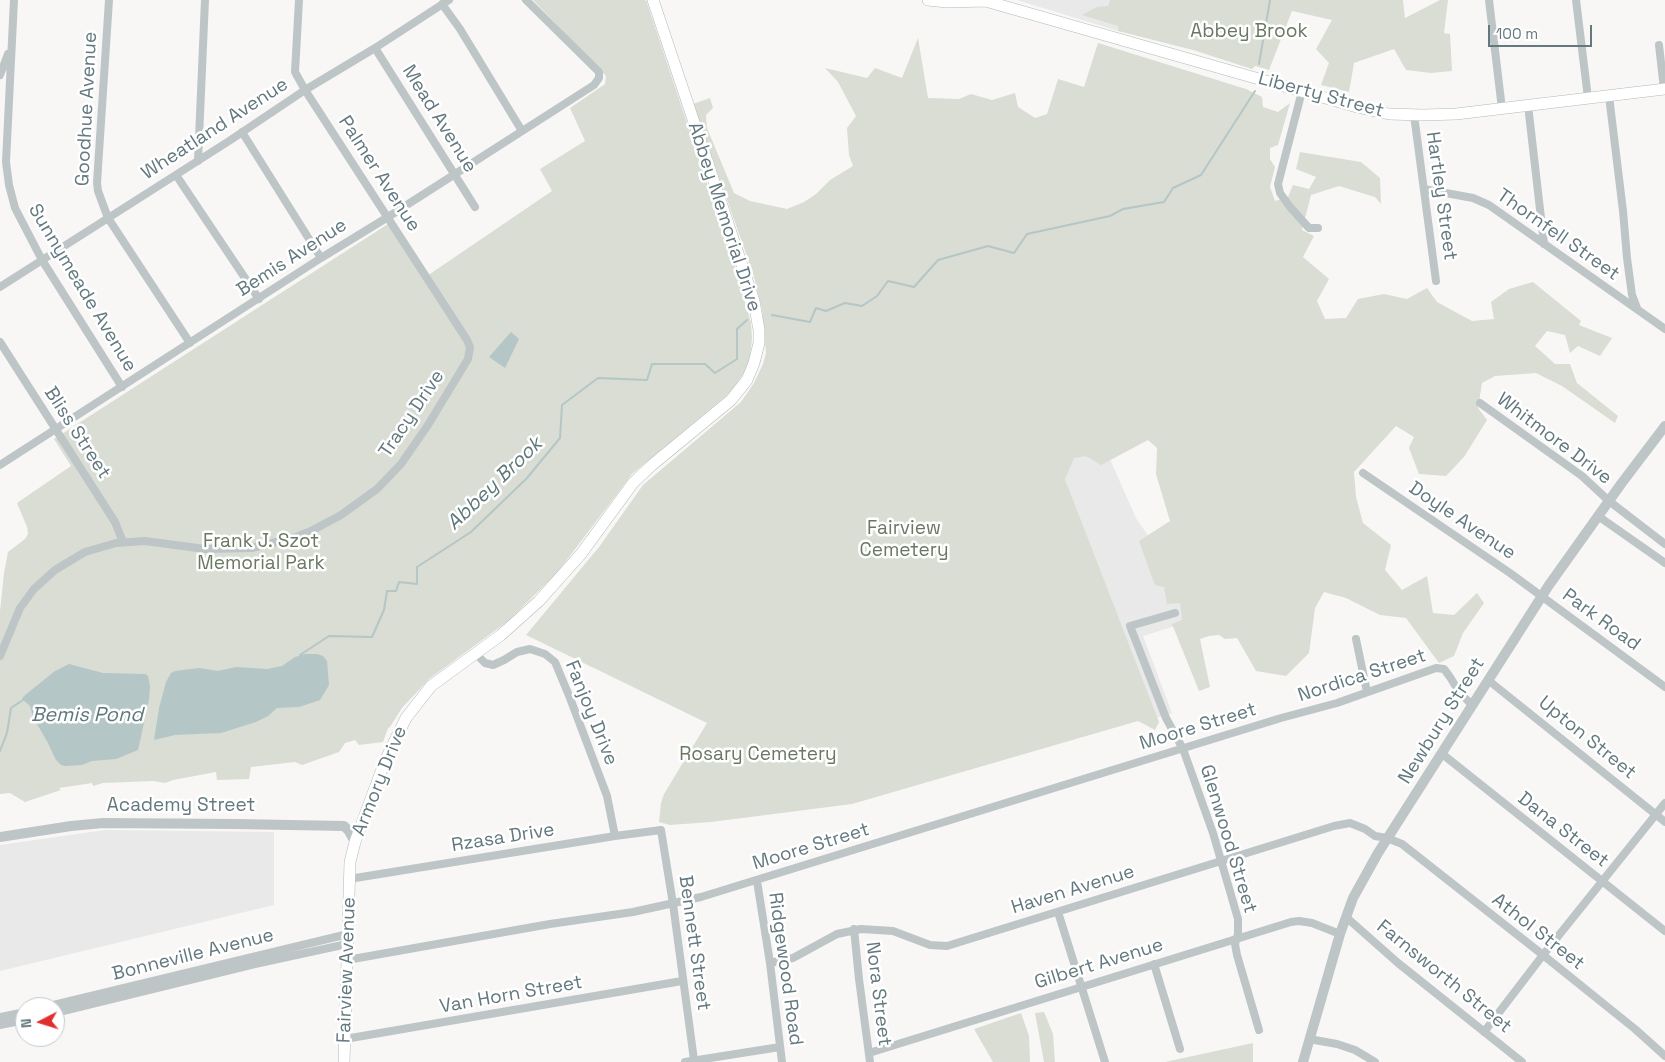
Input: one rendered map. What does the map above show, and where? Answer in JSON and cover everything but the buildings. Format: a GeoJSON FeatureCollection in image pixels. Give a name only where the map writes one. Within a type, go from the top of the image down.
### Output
{"type":"FeatureCollection","features":[{"type":"Feature","properties":{"kind":"main road","name":"Abbey Memorial Drive"},"geometry":{"type":"LineString","coordinates":[[475,653],[514,624],[553,586],[580,554],[633,483],[731,400],[747,380],[754,362],[759,343],[759,330],[754,301],[653,0]]}},
{"type":"Feature","properties":{"kind":"main road","name":"Liberty Street"},"geometry":{"type":"LineString","coordinates":[[928,0],[947,2],[985,1],[1377,112],[1441,115],[1665,89]]}},
{"type":"Feature","properties":{"kind":"main road","name":"Armory Drive"},"geometry":{"type":"LineString","coordinates":[[349,879],[350,862],[355,842],[393,741],[406,718],[431,686],[475,653]]}},
{"type":"Feature","properties":{"kind":"main road","name":"Fairview Avenue"},"geometry":{"type":"LineString","coordinates":[[344,1062],[349,879]]}},
{"type":"Feature","properties":{"kind":"street","name":"Sunnymeade Avenue"},"geometry":{"type":"LineString","coordinates":[[14,0],[4,116],[6,162],[15,208],[42,260],[122,387]]}},
{"type":"Feature","properties":{"kind":"street","name":"Goodhue Avenue"},"geometry":{"type":"LineString","coordinates":[[109,0],[98,191],[108,218],[190,343]]}},
{"type":"Feature","properties":{"kind":"street"},"geometry":{"type":"LineString","coordinates":[[198,160],[205,0]]}},
{"type":"Feature","properties":{"kind":"street","name":"Palmer Avenue"},"geometry":{"type":"LineString","coordinates":[[300,0],[295,72],[427,277]]}},
{"type":"Feature","properties":{"kind":"street","name":"Bemis Avenue"},"geometry":{"type":"LineString","coordinates":[[0,465],[594,84],[599,78],[599,72],[526,0]]}},
{"type":"Feature","properties":{"kind":"street"},"geometry":{"type":"LineString","coordinates":[[1488,0],[1502,109]]}},
{"type":"Feature","properties":{"kind":"street"},"geometry":{"type":"LineString","coordinates":[[1576,0],[1588,98]]}},
{"type":"Feature","properties":{"kind":"street"},"geometry":{"type":"LineString","coordinates":[[445,2],[522,131]]}},
{"type":"Feature","properties":{"kind":"street","name":"Wheatland Avenue"},"geometry":{"type":"LineString","coordinates":[[0,287],[445,2]]}},
{"type":"Feature","properties":{"kind":"street"},"geometry":{"type":"LineString","coordinates":[[1660,45],[1665,89]]}},
{"type":"Feature","properties":{"kind":"street"},"geometry":{"type":"LineString","coordinates":[[0,75],[11,48]]}},
{"type":"Feature","properties":{"kind":"street","name":"Mead Avenue"},"geometry":{"type":"LineString","coordinates":[[375,48],[475,207]]}},
{"type":"Feature","properties":{"kind":"street"},"geometry":{"type":"LineString","coordinates":[[1302,91],[1278,184],[1280,193],[1309,228],[1318,228]]}},
{"type":"Feature","properties":{"kind":"street"},"geometry":{"type":"LineString","coordinates":[[1609,96],[1627,258],[1632,295],[1637,308]]}},
{"type":"Feature","properties":{"kind":"street"},"geometry":{"type":"LineString","coordinates":[[1528,105],[1544,244]]}},
{"type":"Feature","properties":{"kind":"street","name":"Hartley Street"},"geometry":{"type":"LineString","coordinates":[[1414,115],[1436,281]]}},
{"type":"Feature","properties":{"kind":"street"},"geometry":{"type":"LineString","coordinates":[[242,132],[321,258]]}},
{"type":"Feature","properties":{"kind":"street"},"geometry":{"type":"LineString","coordinates":[[176,175],[259,298]]}},
{"type":"Feature","properties":{"kind":"street","name":"Thornfell Street"},"geometry":{"type":"LineString","coordinates":[[1424,189],[1473,198],[1489,205],[1665,329]]}},
{"type":"Feature","properties":{"kind":"street","name":"Tracy Drive"},"geometry":{"type":"LineString","coordinates":[[0,656],[23,603],[44,579],[77,556],[102,546],[123,542],[145,541],[221,550],[267,545],[296,537],[326,524],[354,507],[377,489],[412,450],[470,354],[467,340],[427,277]]}},
{"type":"Feature","properties":{"kind":"street","name":"Bliss Street"},"geometry":{"type":"LineString","coordinates":[[0,342],[115,522],[123,542]]}},
{"type":"Feature","properties":{"kind":"street","name":"Whitmore Drive"},"geometry":{"type":"LineString","coordinates":[[1480,403],[1582,476],[1609,501],[1665,544]]}},
{"type":"Feature","properties":{"kind":"street","name":"Newbury Street"},"geometry":{"type":"LineString","coordinates":[[1303,1062],[1346,917],[1354,898],[1387,838],[1542,597],[1598,516],[1665,426]]}},
{"type":"Feature","properties":{"kind":"street","name":"Doyle Avenue"},"geometry":{"type":"LineString","coordinates":[[1363,473],[1446,528],[1542,597]]}},
{"type":"Feature","properties":{"kind":"street"},"geometry":{"type":"LineString","coordinates":[[1598,516],[1665,563]]}},
{"type":"Feature","properties":{"kind":"street","name":"Park Road"},"geometry":{"type":"LineString","coordinates":[[1542,597],[1665,687]]}},
{"type":"Feature","properties":{"kind":"street","name":"Glenwood Street"},"geometry":{"type":"LineString","coordinates":[[1175,613],[1130,626],[1166,718],[1184,749],[1222,861],[1238,919],[1237,955],[1260,1030]]}},
{"type":"Feature","properties":{"kind":"street"},"geometry":{"type":"LineString","coordinates":[[1356,639],[1367,692]]}},
{"type":"Feature","properties":{"kind":"street","name":"Fanjoy Drive"},"geometry":{"type":"LineString","coordinates":[[475,653],[485,663],[493,665],[517,652],[530,649],[545,654],[555,662],[607,796],[615,836]]}},
{"type":"Feature","properties":{"kind":"street","name":"Nordica Street"},"geometry":{"type":"LineString","coordinates":[[1274,720],[1337,703],[1436,668],[1444,669],[1459,692],[1472,705]]}},
{"type":"Feature","properties":{"kind":"street","name":"Upton Street"},"geometry":{"type":"LineString","coordinates":[[1488,680],[1665,822]]}},
{"type":"Feature","properties":{"kind":"street","name":"Moore Street"},"geometry":{"type":"LineString","coordinates":[[347,960],[673,904],[757,880],[1274,720]]}},
{"type":"Feature","properties":{"kind":"street","name":"Dana Street"},"geometry":{"type":"LineString","coordinates":[[1442,753],[1665,931]]}},
{"type":"Feature","properties":{"kind":"street"},"geometry":{"type":"LineString","coordinates":[[1484,1032],[1543,955],[1665,804]]}},
{"type":"Feature","properties":{"kind":"street","name":"Academy Street"},"geometry":{"type":"LineString","coordinates":[[0,837],[102,823],[266,824],[344,826],[355,842]]}},
{"type":"Feature","properties":{"kind":"street","name":"Haven Avenue"},"geometry":{"type":"LineString","coordinates":[[770,963],[793,958],[829,937],[854,929],[876,928],[893,930],[930,945],[942,946],[1334,826],[1350,824],[1365,829],[1375,836],[1387,838]]}},
{"type":"Feature","properties":{"kind":"street","name":"Rzasa Drive"},"geometry":{"type":"LineString","coordinates":[[349,879],[661,830]]}},
{"type":"Feature","properties":{"kind":"street","name":"Bennett Street"},"geometry":{"type":"LineString","coordinates":[[661,830],[694,1060]]}},
{"type":"Feature","properties":{"kind":"street","name":"Athol Street"},"geometry":{"type":"LineString","coordinates":[[1387,838],[1402,844],[1635,1029],[1665,1056]]}},
{"type":"Feature","properties":{"kind":"street","name":"Ridgewood Road"},"geometry":{"type":"LineString","coordinates":[[757,880],[770,963],[782,1062]]}},
{"type":"Feature","properties":{"kind":"street"},"geometry":{"type":"LineString","coordinates":[[1058,912],[1105,1062]]}},
{"type":"Feature","properties":{"kind":"street","name":"Farnsworth Street"},"geometry":{"type":"LineString","coordinates":[[1346,917],[1398,962],[1522,1062]]}},
{"type":"Feature","properties":{"kind":"street","name":"Gilbert Avenue"},"geometry":{"type":"LineString","coordinates":[[869,1053],[1236,938],[1299,921],[1312,923],[1340,934]]}},
{"type":"Feature","properties":{"kind":"street","name":"Nora Street"},"geometry":{"type":"LineString","coordinates":[[854,929],[870,1062]]}},
{"type":"Feature","properties":{"kind":"street","name":"Bonneville Avenue"},"geometry":{"type":"LineString","coordinates":[[65,1003],[348,939]]}},
{"type":"Feature","properties":{"kind":"street","name":"Bonneville Avenue"},"geometry":{"type":"LineString","coordinates":[[65,1011],[348,939]]}},
{"type":"Feature","properties":{"kind":"street"},"geometry":{"type":"LineString","coordinates":[[1154,964],[1180,1049]]}},
{"type":"Feature","properties":{"kind":"street","name":"Van Horn Street"},"geometry":{"type":"LineString","coordinates":[[345,1039],[682,981]]}},
{"type":"Feature","properties":{"kind":"street"},"geometry":{"type":"LineString","coordinates":[[0,1017],[15,1014]]}},
{"type":"Feature","properties":{"kind":"street"},"geometry":{"type":"LineString","coordinates":[[0,1025],[15,1022]]}},
{"type":"Feature","properties":{"kind":"street"},"geometry":{"type":"LineString","coordinates":[[1309,1039],[1337,1044],[1355,1050],[1375,1062]]}},
{"type":"Feature","properties":{"kind":"street"},"geometry":{"type":"LineString","coordinates":[[685,1062],[780,1047]]}},
{"type":"Feature","properties":{"kind":"shaded area"},"geometry":{"type":"Polygon","coordinates":[[[1017,0],[1123,0],[1118,31],[1017,0]]]}},
{"type":"Feature","properties":{"kind":"shaded area"},"geometry":{"type":"Polygon","coordinates":[[[1093,421],[1136,518],[1204,617],[1143,636],[1172,713],[1157,718],[1048,435],[1093,421]]]}},
{"type":"Feature","properties":{"kind":"shaded area"},"geometry":{"type":"Polygon","coordinates":[[[105,830],[274,832],[274,905],[0,971],[0,845],[105,830]]]}},
{"type":"Feature","properties":{"kind":"green space","name":"Frank J. Szot Memorial Park"},"geometry":{"type":"Polygon","coordinates":[[[533,0],[646,0],[719,219],[721,217],[751,323],[750,357],[746,369],[733,390],[632,474],[557,573],[508,621],[429,679],[402,708],[388,728],[383,742],[359,745],[355,740],[345,743],[339,752],[302,765],[295,762],[251,767],[249,779],[217,780],[216,772],[165,783],[153,781],[103,783],[93,786],[92,783],[59,788],[61,790],[25,802],[10,793],[0,794],[0,611],[4,573],[8,552],[25,539],[28,534],[17,503],[71,466],[54,439],[388,224],[424,278],[552,191],[540,169],[585,141],[570,108],[605,84],[606,76],[533,0]]]}},
{"type":"Feature","properties":{"kind":"green space"},"geometry":{"type":"Polygon","coordinates":[[[1110,0],[1403,0],[1405,18],[1440,0],[1448,0],[1444,33],[1450,34],[1452,71],[1431,73],[1406,70],[1394,49],[1354,63],[1349,92],[1321,85],[1329,63],[1316,49],[1332,20],[1292,11],[1269,70],[1255,66],[1252,69],[1193,50],[1118,31],[1118,26],[1082,15],[1097,7],[1108,6],[1110,0]]]}},
{"type":"Feature","properties":{"kind":"green space"},"geometry":{"type":"Polygon","coordinates":[[[918,38],[928,98],[959,99],[971,94],[992,100],[1015,93],[1018,107],[1035,118],[1047,114],[1058,79],[1084,87],[1098,43],[1246,89],[1262,97],[1263,107],[1278,112],[1290,103],[1278,145],[1270,148],[1270,159],[1275,167],[1270,187],[1275,201],[1288,197],[1293,185],[1309,189],[1316,177],[1296,169],[1300,152],[1361,162],[1380,178],[1381,204],[1375,197],[1339,186],[1311,195],[1302,230],[1314,236],[1303,257],[1329,279],[1317,301],[1325,319],[1346,318],[1358,299],[1384,294],[1407,299],[1427,288],[1437,302],[1472,321],[1494,319],[1491,302],[1509,289],[1533,282],[1581,321],[1579,325],[1612,338],[1600,356],[1578,346],[1570,353],[1565,335],[1547,331],[1535,346],[1555,364],[1570,364],[1577,383],[1618,416],[1615,423],[1562,386],[1536,373],[1495,376],[1482,383],[1478,408],[1487,420],[1464,457],[1446,476],[1419,474],[1409,448],[1414,437],[1396,426],[1354,472],[1356,497],[1363,523],[1391,545],[1385,570],[1402,590],[1427,576],[1433,613],[1454,615],[1477,593],[1484,603],[1463,633],[1454,656],[1439,663],[1406,618],[1380,615],[1346,598],[1324,592],[1315,608],[1309,653],[1286,676],[1256,671],[1237,638],[1225,639],[1219,635],[1209,636],[1200,639],[1210,687],[1199,691],[1172,624],[1182,620],[1180,603],[1167,604],[1164,587],[1155,585],[1139,541],[1170,521],[1156,474],[1157,448],[1148,440],[1101,465],[1086,456],[1074,458],[1065,479],[1159,722],[1155,730],[1138,721],[852,804],[711,822],[670,825],[659,822],[664,794],[707,723],[526,635],[599,547],[643,485],[741,402],[754,383],[763,364],[766,353],[762,309],[753,273],[693,104],[710,98],[713,108],[706,115],[707,128],[734,193],[750,201],[787,209],[804,202],[816,194],[830,180],[853,166],[849,155],[847,128],[856,116],[838,82],[825,68],[867,78],[875,68],[902,78],[918,38]]]}},
{"type":"Feature","properties":{"kind":"green space"},"geometry":{"type":"Polygon","coordinates":[[[1044,1012],[1053,1034],[1055,1062],[1044,1062],[1035,1013],[1044,1012]]]}},
{"type":"Feature","properties":{"kind":"green space"},"geometry":{"type":"Polygon","coordinates":[[[1021,1013],[1029,1036],[1030,1062],[993,1062],[974,1029],[1021,1013]]]}},
{"type":"Feature","properties":{"kind":"green space"},"geometry":{"type":"Polygon","coordinates":[[[1253,1043],[1253,1062],[1165,1062],[1253,1043]]]}},
{"type":"Feature","properties":{"kind":"water"},"geometry":{"type":"Polygon","coordinates":[[[511,332],[519,339],[505,368],[489,357],[511,332]]]}},
{"type":"Feature","properties":{"kind":"water"},"geometry":{"type":"Polygon","coordinates":[[[305,654],[317,654],[323,656],[327,661],[329,685],[320,700],[299,707],[277,708],[268,716],[256,722],[221,733],[175,735],[154,740],[159,708],[166,682],[171,673],[199,668],[218,671],[236,667],[267,669],[282,666],[295,657],[305,654]]]}},
{"type":"Feature","properties":{"kind":"water","name":"Bemis Pond"},"geometry":{"type":"Polygon","coordinates":[[[69,664],[103,673],[145,674],[148,676],[150,686],[149,700],[138,750],[116,759],[92,761],[82,765],[65,766],[56,760],[33,717],[30,706],[22,699],[55,671],[69,664]]]}},
{"type":"Feature","properties":{"kind":"waterway","name":"Abbey Brook"},"geometry":{"type":"LineString","coordinates":[[1259,64],[1270,0]]}},
{"type":"Feature","properties":{"kind":"waterway","name":"Abbey Brook"},"geometry":{"type":"LineString","coordinates":[[772,315],[810,322],[816,308],[826,311],[845,303],[862,306],[877,296],[888,281],[914,287],[938,260],[988,246],[1014,253],[1027,234],[1110,216],[1123,209],[1164,202],[1173,188],[1201,175],[1255,91]]}},
{"type":"Feature","properties":{"kind":"waterway","name":"Abbey Brook"},"geometry":{"type":"LineString","coordinates":[[300,655],[329,636],[372,637],[384,610],[387,591],[396,591],[399,582],[417,584],[417,567],[471,532],[527,478],[560,438],[562,405],[598,378],[647,380],[652,364],[705,364],[715,373],[737,359],[737,329],[747,320]]}},
{"type":"Feature","properties":{"kind":"waterway","name":"Abbey Brook"},"geometry":{"type":"LineString","coordinates":[[0,751],[7,733],[11,708],[23,700]]}},
{"type":"Feature","properties":{"kind":"park label","name":"Fairview Cemetery"},"geometry":{"type":"Point","coordinates":[904,540]}},
{"type":"Feature","properties":{"kind":"park label","name":"Rosary Cemetery"},"geometry":{"type":"Point","coordinates":[758,755]}}]}
